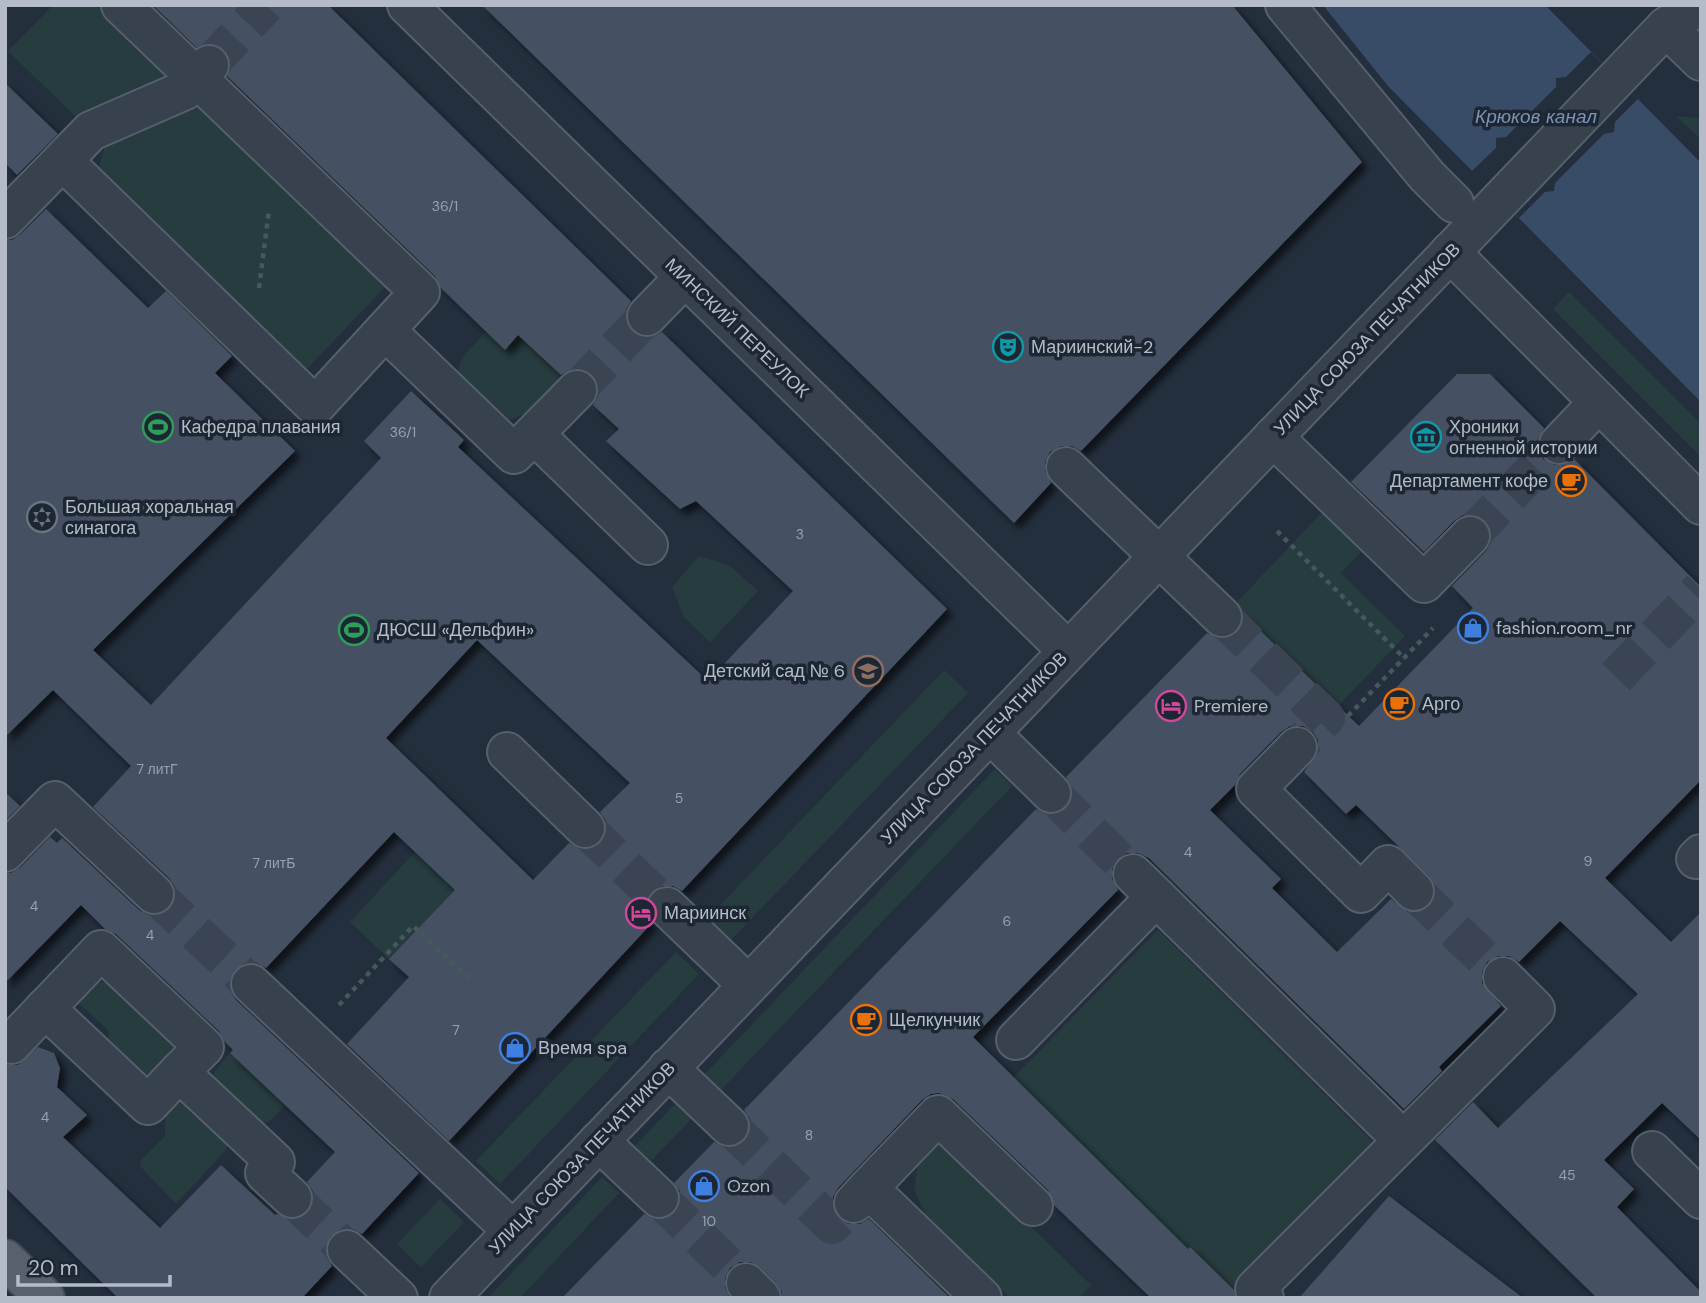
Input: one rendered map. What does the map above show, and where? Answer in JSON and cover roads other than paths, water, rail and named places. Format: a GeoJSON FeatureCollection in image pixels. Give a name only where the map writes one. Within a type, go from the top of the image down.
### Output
{"type":"FeatureCollection","features":[{"type":"Feature","properties":{"kind":"main road"},"geometry":{"type":"LineString","coordinates":[[5,1259],[45,1298]]}},
{"type":"Feature","properties":{"kind":"street"},"geometry":{"type":"LineString","coordinates":[[63,161],[315,405],[420,292],[276,155],[203,71],[121,5]]}},
{"type":"Feature","properties":{"kind":"street"},"geometry":{"type":"LineString","coordinates":[[1284,5],[1427,176],[1454,203]]}},
{"type":"Feature","properties":{"kind":"street"},"geometry":{"type":"LineString","coordinates":[[1700,5],[1672,16],[1701,61]]}},
{"type":"Feature","properties":{"kind":"street","name":"МИНСКИЙ ПЕРЕУЛОК"},"geometry":{"type":"LineString","coordinates":[[423,10],[685,277],[1068,651]]}},
{"type":"Feature","properties":{"kind":"street","name":"УЛИЦА СОЮЗА ПЕЧАТНИКОВ"},"geometry":{"type":"LineString","coordinates":[[449,1298],[1617,79],[1672,16]]}},
{"type":"Feature","properties":{"kind":"street"},"geometry":{"type":"LineString","coordinates":[[5,219],[91,131],[185,90],[203,71]]}},
{"type":"Feature","properties":{"kind":"street"},"geometry":{"type":"LineString","coordinates":[[1450,252],[1701,505]]}},
{"type":"Feature","properties":{"kind":"street"},"geometry":{"type":"LineString","coordinates":[[647,316],[685,277]]}},
{"type":"Feature","properties":{"kind":"street"},"geometry":{"type":"LineString","coordinates":[[385,330],[514,454],[577,390]]}},
{"type":"Feature","properties":{"kind":"street"},"geometry":{"type":"LineString","coordinates":[[1559,444],[1599,402]]}},
{"type":"Feature","properties":{"kind":"street"},"geometry":{"type":"LineString","coordinates":[[534,434],[649,545]]}},
{"type":"Feature","properties":{"kind":"street"},"geometry":{"type":"LineString","coordinates":[[1273,436],[1424,583],[1470,536]]}},
{"type":"Feature","properties":{"kind":"street"},"geometry":{"type":"LineString","coordinates":[[1066,467],[1222,617]]}},
{"type":"Feature","properties":{"kind":"street"},"geometry":{"type":"LineString","coordinates":[[990,733],[1051,793]]}},
{"type":"Feature","properties":{"kind":"street"},"geometry":{"type":"LineString","coordinates":[[1297,747],[1256,789],[1361,892],[1388,865],[1413,891]]}},
{"type":"Feature","properties":{"kind":"street"},"geometry":{"type":"LineString","coordinates":[[507,752],[585,828]]}},
{"type":"Feature","properties":{"kind":"street"},"geometry":{"type":"LineString","coordinates":[[5,852],[55,801],[155,894]]}},
{"type":"Feature","properties":{"kind":"street"},"geometry":{"type":"LineString","coordinates":[[1016,1040],[1144,886],[1403,1140]]}},
{"type":"Feature","properties":{"kind":"street"},"geometry":{"type":"LineString","coordinates":[[667,907],[748,985]]}},
{"type":"Feature","properties":{"kind":"street"},"geometry":{"type":"LineString","coordinates":[[12,1044],[45,1008],[101,950],[204,1047],[148,1105],[45,1008]]}},
{"type":"Feature","properties":{"kind":"street"},"geometry":{"type":"LineString","coordinates":[[1264,1298],[1255,1289],[1535,1009],[1503,978]]}},
{"type":"Feature","properties":{"kind":"street"},"geometry":{"type":"LineString","coordinates":[[251,985],[513,1231]]}},
{"type":"Feature","properties":{"kind":"street"},"geometry":{"type":"LineString","coordinates":[[668,1068],[729,1126]]}},
{"type":"Feature","properties":{"kind":"street"},"geometry":{"type":"LineString","coordinates":[[179,1072],[275,1163],[265,1173],[292,1198]]}},
{"type":"Feature","properties":{"kind":"street"},"geometry":{"type":"LineString","coordinates":[[982,1298],[861,1196],[939,1115],[1033,1206]]}},
{"type":"Feature","properties":{"kind":"street"},"geometry":{"type":"LineString","coordinates":[[599,1141],[659,1198]]}},
{"type":"Feature","properties":{"kind":"street"},"geometry":{"type":"LineString","coordinates":[[1652,1151],[1701,1199]]}},
{"type":"Feature","properties":{"kind":"street"},"geometry":{"type":"LineString","coordinates":[[347,1250],[398,1298]]}},
{"type":"Feature","properties":{"kind":"water","name":"Крюков канал"},"geometry":{"type":"Polygon","coordinates":[[[1323,5],[1545,5],[1701,163],[1701,402],[1388,86],[1323,5]]]}},
{"type":"Feature","properties":{"kind":"tunnel"},"geometry":{"type":"LineString","coordinates":[[209,65],[266,5]]}},
{"type":"Feature","properties":{"kind":"tunnel"},"geometry":{"type":"LineString","coordinates":[[577,390],[647,316]]}},
{"type":"Feature","properties":{"kind":"tunnel"},"geometry":{"type":"LineString","coordinates":[[1470,536],[1559,444]]}},
{"type":"Feature","properties":{"kind":"tunnel"},"geometry":{"type":"LineString","coordinates":[[1616,677],[1701,589]]}},
{"type":"Feature","properties":{"kind":"tunnel"},"geometry":{"type":"LineString","coordinates":[[1222,617],[1326,718],[1297,747]]}},
{"type":"Feature","properties":{"kind":"tunnel"},"geometry":{"type":"LineString","coordinates":[[1051,793],[1133,874]]}},
{"type":"Feature","properties":{"kind":"tunnel"},"geometry":{"type":"LineString","coordinates":[[585,828],[667,907]]}},
{"type":"Feature","properties":{"kind":"tunnel"},"geometry":{"type":"LineString","coordinates":[[1414,891],[1503,977]]}},
{"type":"Feature","properties":{"kind":"tunnel"},"geometry":{"type":"LineString","coordinates":[[154,894],[251,984]]}},
{"type":"Feature","properties":{"kind":"tunnel"},"geometry":{"type":"LineString","coordinates":[[729,1126],[832,1225],[854,1203]]}},
{"type":"Feature","properties":{"kind":"tunnel"},"geometry":{"type":"LineString","coordinates":[[292,1198],[347,1250]]}},
{"type":"Feature","properties":{"kind":"tunnel"},"geometry":{"type":"LineString","coordinates":[[659,1198],[746,1283]]}},
{"type":"Feature","properties":{"kind":"place","name":"Мариинский-2"},"geometry":{"type":"Point","coordinates":[1008,347]}},
{"type":"Feature","properties":{"kind":"place","name":"Кафедра плавания"},"geometry":{"type":"Point","coordinates":[158,427]}},
{"type":"Feature","properties":{"kind":"place","name":"Хроники огненной истории"},"geometry":{"type":"Point","coordinates":[1426,437]}},
{"type":"Feature","properties":{"kind":"place","name":"Департамент кофе"},"geometry":{"type":"Point","coordinates":[1571,481]}},
{"type":"Feature","properties":{"kind":"place","name":"Большая хоральная синагога"},"geometry":{"type":"Point","coordinates":[42,517]}},
{"type":"Feature","properties":{"kind":"place","name":"fashion.room_nr"},"geometry":{"type":"Point","coordinates":[1473,628]}},
{"type":"Feature","properties":{"kind":"place","name":"ДЮСШ «Дельфин»"},"geometry":{"type":"Point","coordinates":[354,630]}},
{"type":"Feature","properties":{"kind":"place","name":"Детский сад № 6"},"geometry":{"type":"Point","coordinates":[868,671]}},
{"type":"Feature","properties":{"kind":"place","name":"Арго"},"geometry":{"type":"Point","coordinates":[1399,704]}},
{"type":"Feature","properties":{"kind":"place","name":"Premiere"},"geometry":{"type":"Point","coordinates":[1171,706]}},
{"type":"Feature","properties":{"kind":"place","name":"Мариинск"},"geometry":{"type":"Point","coordinates":[641,913]}},
{"type":"Feature","properties":{"kind":"place","name":"Щелкунчик"},"geometry":{"type":"Point","coordinates":[866,1020]}},
{"type":"Feature","properties":{"kind":"place","name":"Время spa"},"geometry":{"type":"Point","coordinates":[515,1048]}},
{"type":"Feature","properties":{"kind":"place","name":"Ozon"},"geometry":{"type":"Point","coordinates":[704,1186]}}]}
